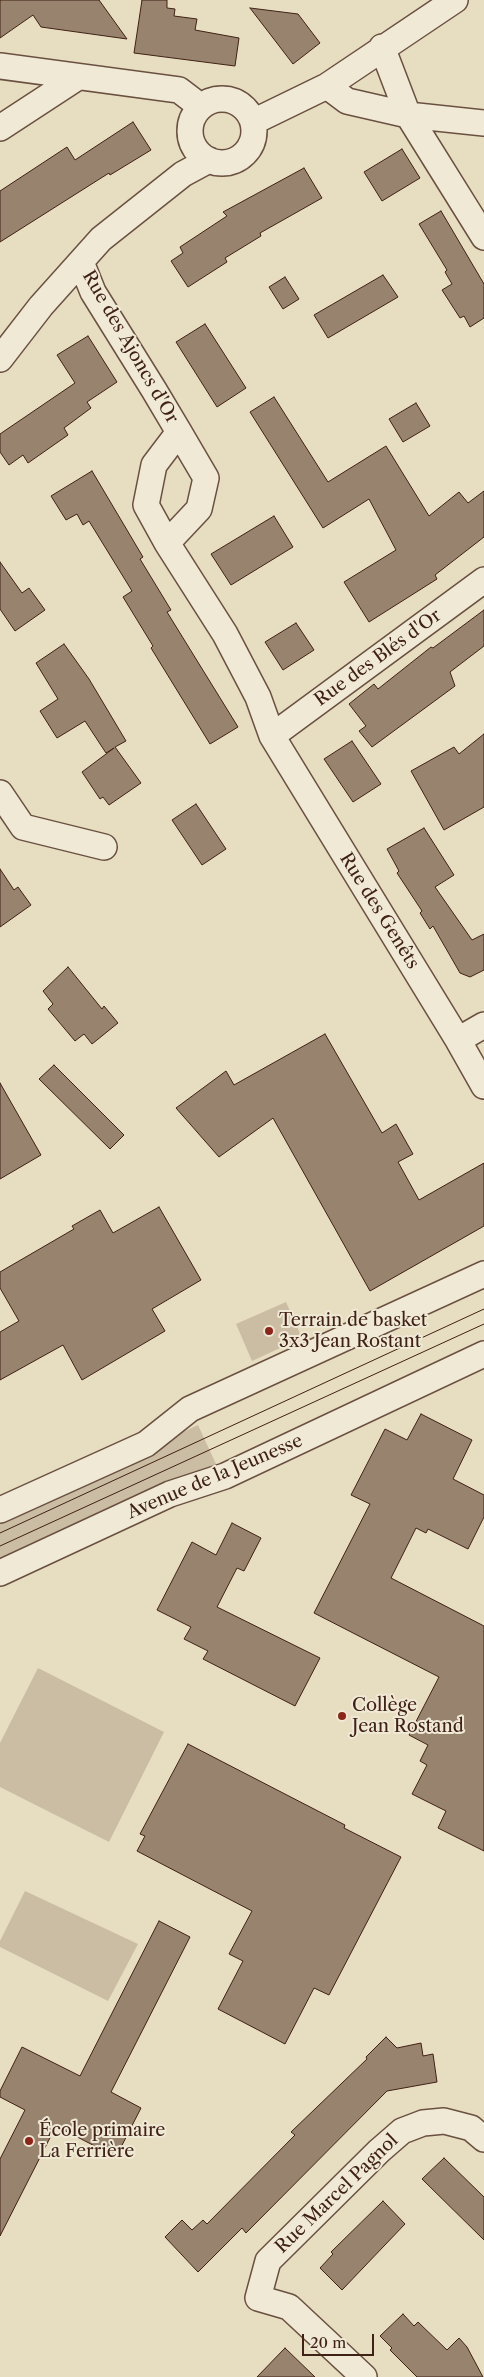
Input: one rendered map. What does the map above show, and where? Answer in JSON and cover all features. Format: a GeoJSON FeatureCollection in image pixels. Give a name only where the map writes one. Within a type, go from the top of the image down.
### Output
{"type":"FeatureCollection","features":[{"type":"Feature","properties":{"kind":"street"},"geometry":{"type":"LineString","coordinates":[[253,122],[327,86],[382,47],[455,0]]}},
{"type":"Feature","properties":{"kind":"street"},"geometry":{"type":"LineString","coordinates":[[382,47],[408,115],[484,237]]}},
{"type":"Feature","properties":{"kind":"street"},"geometry":{"type":"LineString","coordinates":[[0,66],[179,90],[200,106]]}},
{"type":"Feature","properties":{"kind":"street"},"geometry":{"type":"LineString","coordinates":[[0,128],[78,76]]}},
{"type":"Feature","properties":{"kind":"street"},"geometry":{"type":"LineString","coordinates":[[327,86],[347,101],[408,115],[484,123]]}},
{"type":"Feature","properties":{"kind":"street"},"geometry":{"type":"LineString","coordinates":[[215,100],[231,100],[244,108],[253,122],[252,142],[246,152],[229,162],[219,163],[208,160],[193,146],[190,136],[190,125],[193,115],[200,106],[215,100]]}},
{"type":"Feature","properties":{"kind":"street"},"geometry":{"type":"LineString","coordinates":[[0,359],[41,306],[117,225],[184,174],[208,160]]}},
{"type":"Feature","properties":{"kind":"street","name":"Rue des Ajoncs d'Or"},"geometry":{"type":"LineString","coordinates":[[81,262],[93,292],[206,478],[199,509],[167,543]]}},
{"type":"Feature","properties":{"kind":"street","name":"Rue des Ajoncs d'Or"},"geometry":{"type":"LineString","coordinates":[[179,432],[154,465],[146,505],[167,543],[225,634],[258,697],[272,736]]}},
{"type":"Feature","properties":{"kind":"street","name":"Rue des Blés d'Or"},"geometry":{"type":"LineString","coordinates":[[272,736],[484,580]]}},
{"type":"Feature","properties":{"kind":"street","name":"Rue des Genêts"},"geometry":{"type":"LineString","coordinates":[[272,736],[458,1040],[484,1086]]}},
{"type":"Feature","properties":{"kind":"street"},"geometry":{"type":"LineString","coordinates":[[0,793],[23,827],[104,847]]}},
{"type":"Feature","properties":{"kind":"street"},"geometry":{"type":"LineString","coordinates":[[458,1040],[484,1025]]}},
{"type":"Feature","properties":{"kind":"street"},"geometry":{"type":"LineString","coordinates":[[0,1510],[146,1444],[190,1409],[484,1274]]}},
{"type":"Feature","properties":{"kind":"street","name":"Avenue de la Jeunesse"},"geometry":{"type":"LineString","coordinates":[[0,1573],[170,1494],[225,1476],[484,1354]]}},
{"type":"Feature","properties":{"kind":"street","name":"Rue Marcel Pagnol"},"geometry":{"type":"LineString","coordinates":[[364,2377],[289,2307],[258,2298],[268,2261],[379,2151],[402,2131],[423,2123],[444,2121],[471,2128],[484,2139]]}},
{"type":"Feature","properties":{"kind":"shaded area","name":"Terrain de basket 3x3 Jean Rostant"},"geometry":{"type":"Polygon","coordinates":[[[286,1302],[302,1338],[252,1361],[236,1324],[286,1302]]]}},
{"type":"Feature","properties":{"kind":"shaded area"},"geometry":{"type":"Polygon","coordinates":[[[198,1425],[216,1464],[0,1564],[0,1517],[198,1425]]]}},
{"type":"Feature","properties":{"kind":"shaded area"},"geometry":{"type":"Polygon","coordinates":[[[38,1668],[164,1732],[109,1842],[0,1787],[0,1743],[38,1668]]]}},
{"type":"Feature","properties":{"kind":"shaded area"},"geometry":{"type":"Polygon","coordinates":[[[25,1891],[138,1944],[108,2001],[0,1947],[0,1941],[25,1891]]]}},
{"type":"Feature","properties":{"kind":"building"},"geometry":{"type":"Polygon","coordinates":[[[0,0],[99,0],[127,39],[41,27],[33,15],[0,38],[0,0]]]}},
{"type":"Feature","properties":{"kind":"building"},"geometry":{"type":"Polygon","coordinates":[[[142,0],[167,0],[167,8],[175,9],[174,16],[197,19],[195,30],[239,38],[235,66],[134,53],[142,0]]]}},
{"type":"Feature","properties":{"kind":"building"},"geometry":{"type":"Polygon","coordinates":[[[250,8],[298,14],[320,43],[293,64],[250,8]]]}},
{"type":"Feature","properties":{"kind":"building"},"geometry":{"type":"Polygon","coordinates":[[[133,122],[151,150],[110,175],[109,173],[0,242],[0,191],[67,147],[75,160],[133,122]]]}},
{"type":"Feature","properties":{"kind":"building"},"geometry":{"type":"Polygon","coordinates":[[[402,149],[420,178],[382,201],[364,172],[402,149]]]}},
{"type":"Feature","properties":{"kind":"building"},"geometry":{"type":"Polygon","coordinates":[[[304,168],[322,198],[260,233],[261,236],[225,258],[227,262],[188,287],[171,261],[183,253],[180,247],[227,216],[223,212],[304,168]]]}},
{"type":"Feature","properties":{"kind":"building"},"geometry":{"type":"Polygon","coordinates":[[[441,211],[484,284],[484,318],[470,327],[464,316],[460,318],[442,290],[452,284],[445,272],[447,270],[419,224],[441,211]]]}},
{"type":"Feature","properties":{"kind":"building"},"geometry":{"type":"Polygon","coordinates":[[[383,275],[398,297],[328,338],[314,315],[383,275]]]}},
{"type":"Feature","properties":{"kind":"building"},"geometry":{"type":"Polygon","coordinates":[[[285,277],[299,299],[283,309],[269,287],[285,277]]]}},
{"type":"Feature","properties":{"kind":"building"},"geometry":{"type":"Polygon","coordinates":[[[205,324],[246,388],[217,407],[176,342],[205,324]]]}},
{"type":"Feature","properties":{"kind":"building"},"geometry":{"type":"Polygon","coordinates":[[[88,336],[117,382],[87,402],[91,408],[64,428],[68,435],[28,463],[23,455],[9,465],[0,452],[0,434],[75,383],[57,355],[88,336]]]}},
{"type":"Feature","properties":{"kind":"building"},"geometry":{"type":"Polygon","coordinates":[[[274,397],[328,482],[386,446],[429,516],[459,492],[468,503],[484,491],[484,537],[435,575],[437,579],[369,622],[344,582],[396,550],[369,499],[323,528],[250,412],[274,397]]]}},
{"type":"Feature","properties":{"kind":"building"},"geometry":{"type":"Polygon","coordinates":[[[416,403],[430,426],[403,442],[389,419],[416,403]]]}},
{"type":"Feature","properties":{"kind":"building"},"geometry":{"type":"Polygon","coordinates":[[[92,471],[143,557],[140,559],[171,610],[167,612],[238,727],[210,744],[151,648],[153,646],[123,597],[132,591],[89,521],[83,525],[77,514],[66,520],[51,496],[92,471]]]}},
{"type":"Feature","properties":{"kind":"building"},"geometry":{"type":"Polygon","coordinates":[[[274,516],[293,547],[231,585],[211,554],[274,516]]]}},
{"type":"Feature","properties":{"kind":"building"},"geometry":{"type":"Polygon","coordinates":[[[0,562],[22,593],[29,588],[45,610],[15,631],[0,609],[0,562]]]}},
{"type":"Feature","properties":{"kind":"building"},"geometry":{"type":"Polygon","coordinates":[[[484,610],[484,646],[450,672],[455,686],[372,747],[359,731],[366,726],[349,704],[374,684],[378,689],[431,647],[433,648],[484,610]]]}},
{"type":"Feature","properties":{"kind":"building"},"geometry":{"type":"Polygon","coordinates":[[[296,623],[314,650],[283,670],[265,642],[296,623]]]}},
{"type":"Feature","properties":{"kind":"building"},"geometry":{"type":"Polygon","coordinates":[[[64,644],[89,679],[126,741],[115,747],[141,783],[109,805],[103,797],[100,799],[82,772],[114,748],[106,753],[85,721],[57,738],[40,711],[58,699],[36,663],[64,644]]]}},
{"type":"Feature","properties":{"kind":"building"},"geometry":{"type":"Polygon","coordinates":[[[484,734],[484,807],[444,830],[411,771],[454,747],[459,754],[484,734]]]}},
{"type":"Feature","properties":{"kind":"building"},"geometry":{"type":"Polygon","coordinates":[[[352,741],[381,784],[353,802],[324,759],[352,741]]]}},
{"type":"Feature","properties":{"kind":"building"},"geometry":{"type":"Polygon","coordinates":[[[196,804],[226,849],[202,865],[172,820],[196,804]]]}},
{"type":"Feature","properties":{"kind":"building"},"geometry":{"type":"Polygon","coordinates":[[[424,828],[454,875],[435,887],[472,940],[484,934],[484,970],[470,977],[460,973],[433,926],[430,929],[420,913],[422,911],[397,873],[399,871],[387,849],[424,828]]]}},
{"type":"Feature","properties":{"kind":"building"},"geometry":{"type":"Polygon","coordinates":[[[0,869],[14,890],[18,887],[31,905],[0,927],[0,869]]]}},
{"type":"Feature","properties":{"kind":"building"},"geometry":{"type":"Polygon","coordinates":[[[68,967],[102,1009],[104,1006],[118,1023],[92,1044],[84,1034],[75,1041],[48,1009],[53,1004],[43,991],[68,967]]]}},
{"type":"Feature","properties":{"kind":"building"},"geometry":{"type":"Polygon","coordinates":[[[325,1034],[382,1133],[396,1124],[413,1154],[398,1162],[419,1200],[484,1163],[484,1226],[370,1291],[273,1118],[219,1157],[176,1108],[226,1071],[234,1085],[325,1034]]]}},
{"type":"Feature","properties":{"kind":"building"},"geometry":{"type":"Polygon","coordinates":[[[54,1065],[124,1135],[110,1149],[39,1079],[54,1065]]]}},
{"type":"Feature","properties":{"kind":"building"},"geometry":{"type":"Polygon","coordinates":[[[0,1083],[41,1155],[0,1179],[0,1083]]]}},
{"type":"Feature","properties":{"kind":"building"},"geometry":{"type":"Polygon","coordinates":[[[159,1207],[201,1280],[152,1309],[165,1331],[82,1380],[63,1345],[0,1380],[0,1332],[19,1321],[0,1288],[0,1272],[74,1229],[72,1226],[100,1210],[113,1233],[159,1207]]]}},
{"type":"Feature","properties":{"kind":"building"},"geometry":{"type":"Polygon","coordinates":[[[421,1414],[472,1440],[453,1479],[484,1495],[484,1517],[468,1549],[428,1529],[426,1533],[416,1528],[391,1578],[484,1626],[484,1851],[438,1828],[446,1811],[412,1794],[427,1765],[420,1761],[428,1745],[409,1735],[439,1677],[314,1613],[370,1504],[351,1495],[385,1429],[407,1440],[421,1414]]]}},
{"type":"Feature","properties":{"kind":"building"},"geometry":{"type":"Polygon","coordinates":[[[232,1523],[261,1538],[244,1571],[237,1568],[217,1607],[320,1658],[295,1706],[203,1659],[208,1651],[184,1639],[191,1627],[157,1610],[192,1542],[216,1555],[232,1523]]]}},
{"type":"Feature","properties":{"kind":"building"},"geometry":{"type":"Polygon","coordinates":[[[188,1744],[345,1825],[344,1828],[401,1857],[329,1995],[314,1988],[285,2044],[218,2009],[243,1961],[229,1954],[252,1911],[137,1851],[145,1836],[140,1834],[188,1744]]]}},
{"type":"Feature","properties":{"kind":"building","name":"École primaire La Ferrière"},"geometry":{"type":"Polygon","coordinates":[[[159,1921],[190,1937],[111,2092],[141,2108],[116,2157],[56,2126],[0,2236],[0,2159],[25,2110],[0,2097],[0,2091],[22,2047],[80,2076],[159,1921]]]}},
{"type":"Feature","properties":{"kind":"building"},"geometry":{"type":"Polygon","coordinates":[[[386,2037],[397,2048],[421,2043],[423,2056],[433,2054],[437,2082],[387,2091],[246,2233],[242,2228],[198,2272],[165,2237],[182,2220],[192,2230],[203,2220],[207,2224],[295,2135],[291,2132],[367,2059],[366,2057],[386,2037]]]}},
{"type":"Feature","properties":{"kind":"building"},"geometry":{"type":"Polygon","coordinates":[[[444,2158],[484,2197],[484,2240],[422,2179],[444,2158]]]}},
{"type":"Feature","properties":{"kind":"building"},"geometry":{"type":"Polygon","coordinates":[[[383,2201],[405,2224],[342,2290],[320,2268],[333,2254],[331,2252],[383,2201]]]}},
{"type":"Feature","properties":{"kind":"building"},"geometry":{"type":"Polygon","coordinates":[[[403,2314],[414,2326],[418,2322],[447,2350],[459,2338],[467,2347],[483,2377],[417,2377],[390,2350],[392,2348],[380,2336],[403,2314]]]}},
{"type":"Feature","properties":{"kind":"building"},"geometry":{"type":"Polygon","coordinates":[[[285,2348],[315,2377],[257,2377],[285,2348]]]}},
{"type":"Feature","properties":{"kind":"tram line"},"geometry":{"type":"LineString","coordinates":[[0,1533],[484,1309]]}},
{"type":"Feature","properties":{"kind":"tram line"},"geometry":{"type":"LineString","coordinates":[[0,1546],[484,1324]]}},
{"type":"Feature","properties":{"kind":"place","name":"Terrain de basket 3x3 Jean Rostant"},"geometry":{"type":"Point","coordinates":[269,1331]}},
{"type":"Feature","properties":{"kind":"place","name":"Collège Jean Rostand"},"geometry":{"type":"Point","coordinates":[342,1716]}},
{"type":"Feature","properties":{"kind":"place","name":"École primaire La Ferrière"},"geometry":{"type":"Point","coordinates":[29,2141]}}]}
